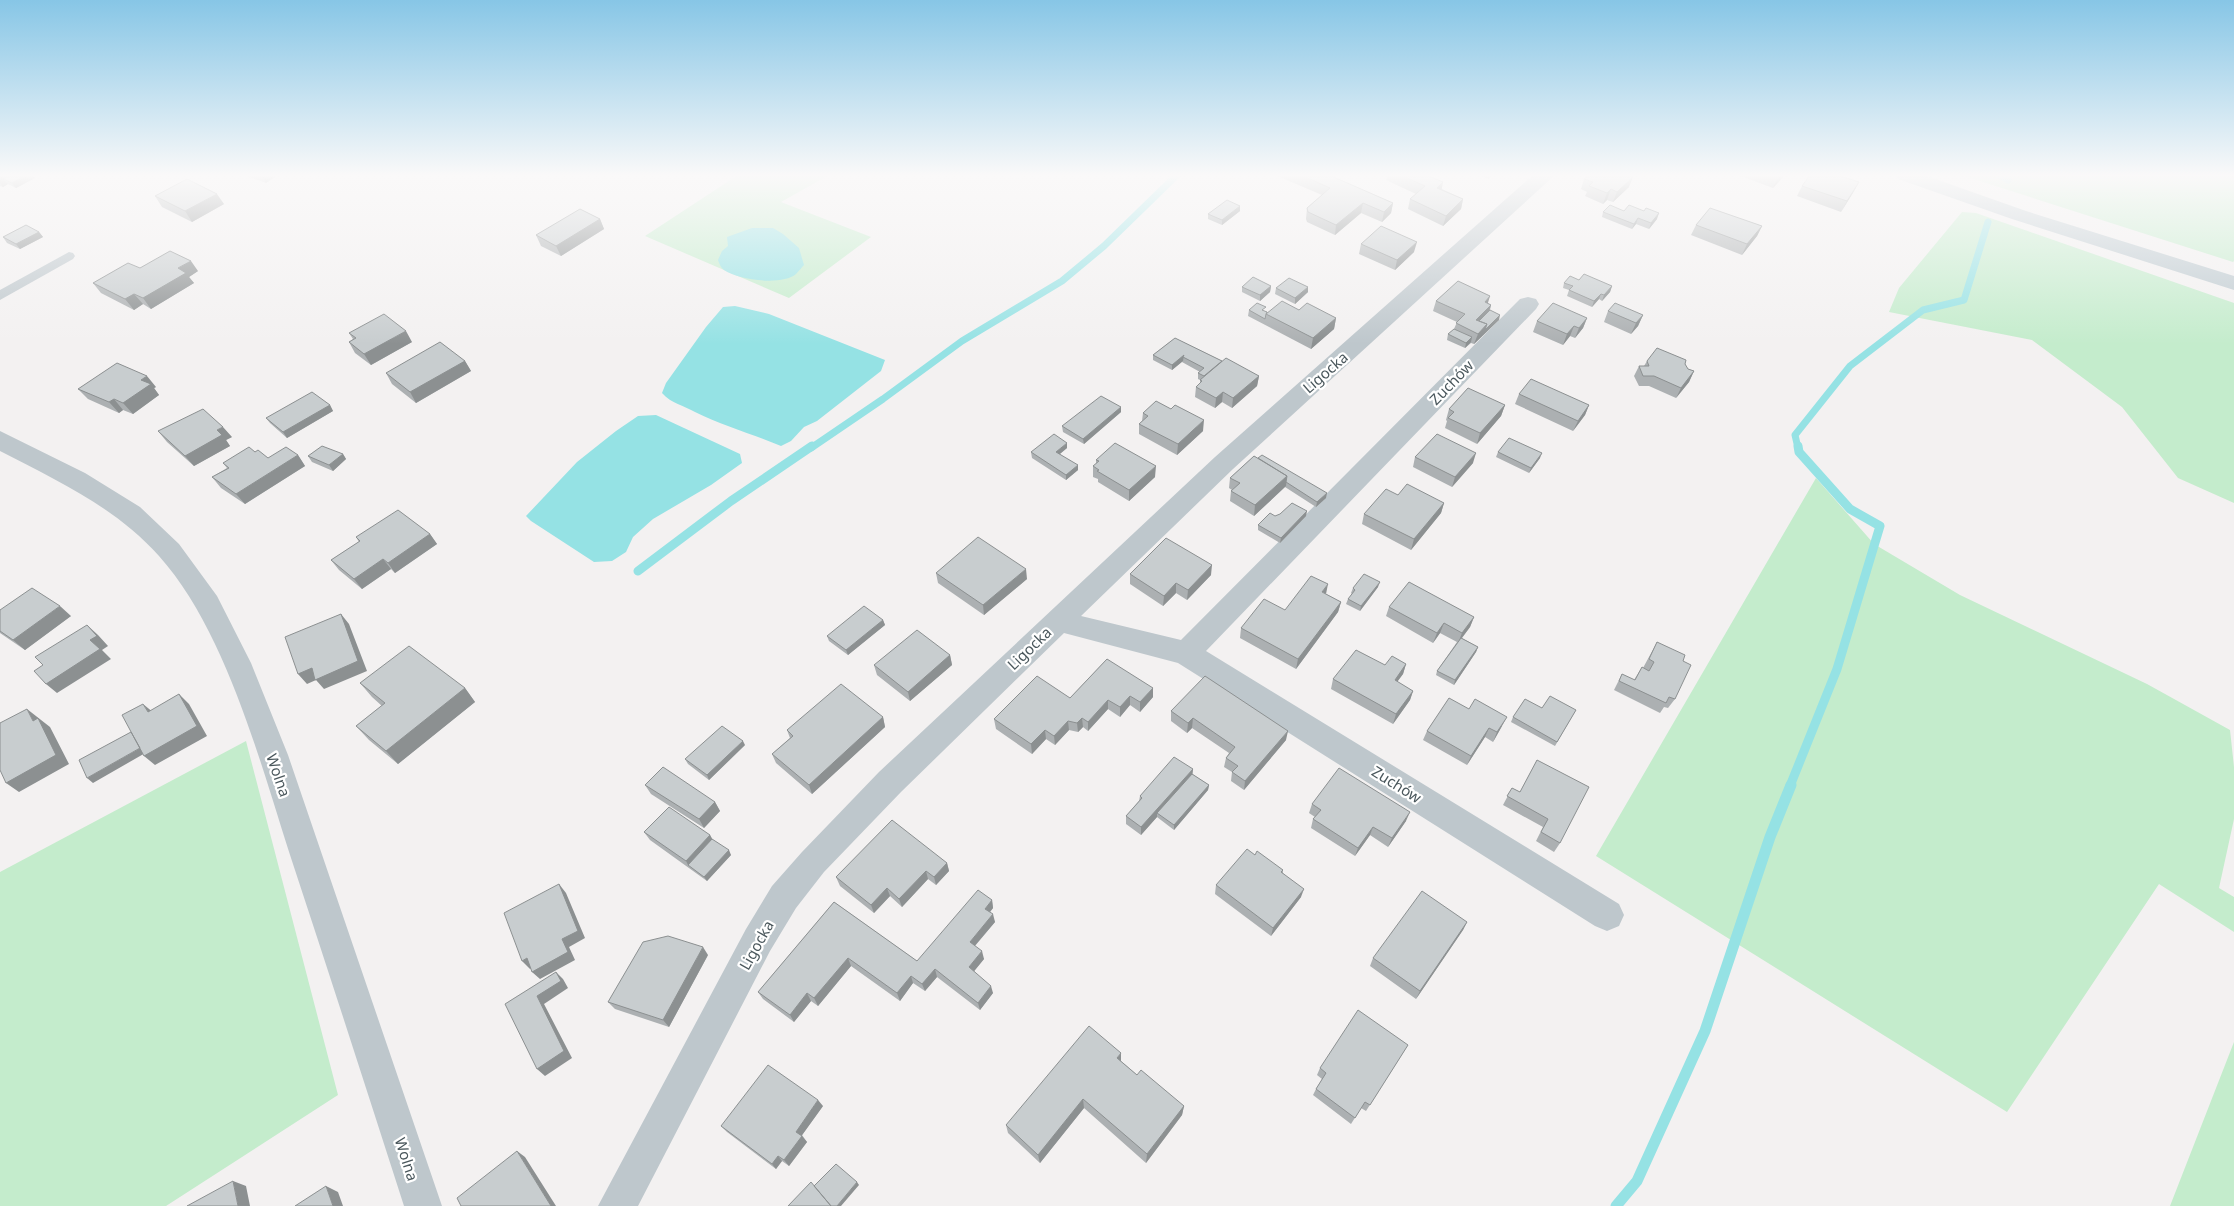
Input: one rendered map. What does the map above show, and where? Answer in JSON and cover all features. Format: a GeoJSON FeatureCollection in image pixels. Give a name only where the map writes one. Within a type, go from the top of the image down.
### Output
{"type":"FeatureCollection","features":[{"type":"Feature","properties":{"kind":"main road"},"geometry":{"type":"LineString","coordinates":[[2074,231],[2234,282]]}},
{"type":"Feature","properties":{"kind":"main road"},"geometry":{"type":"LineString","coordinates":[[2109,231],[2151,245],[2234,282]]}},
{"type":"Feature","properties":{"kind":"street","name":"Ligocka"},"geometry":{"type":"LineString","coordinates":[[617,1206],[758,940],[784,897],[837,836],[1060,618],[1224,463],[1482,231]]}},
{"type":"Feature","properties":{"kind":"street","name":"Zuchów"},"geometry":{"type":"LineString","coordinates":[[1186,653],[1528,304]]}},
{"type":"Feature","properties":{"kind":"street","name":"Wolna"},"geometry":{"type":"LineString","coordinates":[[0,440],[104,496],[146,526],[186,571],[215,619],[250,692],[273,755],[423,1206]]}},
{"type":"Feature","properties":{"kind":"street","name":"Zuchów"},"geometry":{"type":"LineString","coordinates":[[1060,618],[1075,626],[1186,653],[1607,914]]}},
{"type":"Feature","properties":{"kind":"lane"},"geometry":{"type":"LineString","coordinates":[[0,296],[69,256]]}},
{"type":"Feature","properties":{"kind":"green space"},"geometry":{"type":"Polygon","coordinates":[[[652,231],[856,231],[871,237],[789,298],[645,236],[652,231]]]}},
{"type":"Feature","properties":{"kind":"green space"},"geometry":{"type":"Polygon","coordinates":[[[1946,231],[2028,231],[2234,303],[2234,503],[2178,478],[2122,407],[2032,340],[1889,312],[1899,288],[1946,231]]]}},
{"type":"Feature","properties":{"kind":"green space"},"geometry":{"type":"Polygon","coordinates":[[[2137,231],[2234,231],[2233,262],[2137,231]]]}},
{"type":"Feature","properties":{"kind":"green space"},"geometry":{"type":"Polygon","coordinates":[[[1816,478],[1874,544],[1960,595],[2147,684],[2230,730],[2234,767],[2234,819],[2219,888],[2234,897],[2234,932],[2159,884],[2007,1112],[1596,856],[1816,478]]]}},
{"type":"Feature","properties":{"kind":"green space"},"geometry":{"type":"Polygon","coordinates":[[[246,741],[338,1095],[166,1206],[0,1206],[0,872],[246,741]]]}},
{"type":"Feature","properties":{"kind":"green space"},"geometry":{"type":"Polygon","coordinates":[[[2234,1042],[2234,1206],[2170,1206],[2234,1042]]]}},
{"type":"Feature","properties":{"kind":"water"},"geometry":{"type":"Polygon","coordinates":[[[743,231],[778,231],[799,248],[804,265],[796,274],[781,280],[771,281],[739,277],[724,270],[718,260],[722,251],[728,246],[727,237],[743,231]]]}},
{"type":"Feature","properties":{"kind":"water"},"geometry":{"type":"Polygon","coordinates":[[[735,306],[769,314],[885,360],[881,371],[817,421],[804,427],[791,441],[781,446],[716,422],[670,400],[662,393],[666,383],[706,327],[723,307],[735,306]]]}},
{"type":"Feature","properties":{"kind":"water"},"geometry":{"type":"Polygon","coordinates":[[[656,415],[740,454],[742,463],[711,485],[653,519],[633,537],[626,552],[612,561],[594,562],[526,516],[577,462],[616,431],[638,416],[656,415]]]}},
{"type":"Feature","properties":{"kind":"building"},"geometry":{"type":"Polygon","coordinates":[[[14,231],[39,232],[16,244],[3,237],[14,231]]]}},
{"type":"Feature","properties":{"kind":"building"},"geometry":{"type":"Polygon","coordinates":[[[542,231],[580,231],[556,246],[536,235],[542,231]]]}},
{"type":"Feature","properties":{"kind":"building"},"geometry":{"type":"Polygon","coordinates":[[[1375,231],[1393,231],[1417,242],[1397,260],[1361,244],[1375,231]]]}},
{"type":"Feature","properties":{"kind":"building"},"geometry":{"type":"Polygon","coordinates":[[[1713,231],[1758,231],[1747,244],[1713,231]]]}},
{"type":"Feature","properties":{"kind":"building"},"geometry":{"type":"Polygon","coordinates":[[[170,251],[191,261],[178,268],[186,273],[143,298],[134,294],[125,299],[93,283],[128,263],[140,268],[170,251]]]}},
{"type":"Feature","properties":{"kind":"building"},"geometry":{"type":"Polygon","coordinates":[[[1584,274],[1612,286],[1604,295],[1601,294],[1594,301],[1569,290],[1573,286],[1564,283],[1570,276],[1579,280],[1584,274]]]}},
{"type":"Feature","properties":{"kind":"building"},"geometry":{"type":"Polygon","coordinates":[[[1253,277],[1271,286],[1260,295],[1242,287],[1253,277]]]}},
{"type":"Feature","properties":{"kind":"building"},"geometry":{"type":"Polygon","coordinates":[[[1289,278],[1308,287],[1295,298],[1276,288],[1289,278]]]}},
{"type":"Feature","properties":{"kind":"building"},"geometry":{"type":"Polygon","coordinates":[[[1458,281],[1490,296],[1485,302],[1491,305],[1476,320],[1487,324],[1478,334],[1456,323],[1465,314],[1436,301],[1458,281]]]}},
{"type":"Feature","properties":{"kind":"building"},"geometry":{"type":"Polygon","coordinates":[[[1282,301],[1299,310],[1307,303],[1336,318],[1313,338],[1266,314],[1282,301]]]}},
{"type":"Feature","properties":{"kind":"building"},"geometry":{"type":"Polygon","coordinates":[[[1257,303],[1266,307],[1262,310],[1267,312],[1265,319],[1249,310],[1257,303]]]}},
{"type":"Feature","properties":{"kind":"building"},"geometry":{"type":"Polygon","coordinates":[[[1553,303],[1587,318],[1579,328],[1574,326],[1567,334],[1537,321],[1553,303]]]}},
{"type":"Feature","properties":{"kind":"building"},"geometry":{"type":"Polygon","coordinates":[[[1615,303],[1643,315],[1636,323],[1608,311],[1615,303]]]}},
{"type":"Feature","properties":{"kind":"building"},"geometry":{"type":"Polygon","coordinates":[[[1490,310],[1500,315],[1485,330],[1487,324],[1479,321],[1490,310]]]}},
{"type":"Feature","properties":{"kind":"building"},"geometry":{"type":"Polygon","coordinates":[[[384,314],[406,331],[364,354],[349,342],[356,338],[349,333],[384,314]]]}},
{"type":"Feature","properties":{"kind":"building"},"geometry":{"type":"Polygon","coordinates":[[[1454,329],[1472,337],[1466,343],[1448,334],[1454,329]]]}},
{"type":"Feature","properties":{"kind":"building"},"geometry":{"type":"Polygon","coordinates":[[[1175,338],[1222,361],[1204,376],[1198,373],[1204,368],[1183,357],[1184,355],[1172,365],[1153,355],[1175,338]]]}},
{"type":"Feature","properties":{"kind":"building"},"geometry":{"type":"Polygon","coordinates":[[[440,342],[465,361],[410,392],[386,373],[440,342]]]}},
{"type":"Feature","properties":{"kind":"building"},"geometry":{"type":"Polygon","coordinates":[[[1657,348],[1686,360],[1685,364],[1688,369],[1694,371],[1681,388],[1654,376],[1643,376],[1639,366],[1649,366],[1647,361],[1657,348]]]}},
{"type":"Feature","properties":{"kind":"building"},"geometry":{"type":"Polygon","coordinates":[[[1226,358],[1259,376],[1233,398],[1223,392],[1216,398],[1196,387],[1202,381],[1200,380],[1226,358]]]}},
{"type":"Feature","properties":{"kind":"building"},"geometry":{"type":"Polygon","coordinates":[[[117,363],[147,376],[141,380],[151,384],[123,403],[114,399],[109,402],[78,389],[117,363]]]}},
{"type":"Feature","properties":{"kind":"building"},"geometry":{"type":"Polygon","coordinates":[[[1531,379],[1589,405],[1578,421],[1519,394],[1531,379]]]}},
{"type":"Feature","properties":{"kind":"building"},"geometry":{"type":"Polygon","coordinates":[[[1468,388],[1505,405],[1480,433],[1448,418],[1454,412],[1449,409],[1468,388]]]}},
{"type":"Feature","properties":{"kind":"building"},"geometry":{"type":"Polygon","coordinates":[[[312,392],[330,405],[283,432],[266,418],[312,392]]]}},
{"type":"Feature","properties":{"kind":"building"},"geometry":{"type":"Polygon","coordinates":[[[1101,396],[1121,407],[1083,439],[1062,426],[1101,396]]]}},
{"type":"Feature","properties":{"kind":"building"},"geometry":{"type":"Polygon","coordinates":[[[1156,401],[1171,409],[1175,405],[1204,420],[1178,444],[1139,424],[1148,416],[1143,413],[1156,401]]]}},
{"type":"Feature","properties":{"kind":"building"},"geometry":{"type":"Polygon","coordinates":[[[203,409],[223,427],[217,430],[222,435],[185,456],[158,431],[203,409]]]}},
{"type":"Feature","properties":{"kind":"building"},"geometry":{"type":"Polygon","coordinates":[[[1054,434],[1067,443],[1056,452],[1078,465],[1066,475],[1031,452],[1054,434]]]}},
{"type":"Feature","properties":{"kind":"building"},"geometry":{"type":"Polygon","coordinates":[[[1437,434],[1476,453],[1455,477],[1415,457],[1437,434]]]}},
{"type":"Feature","properties":{"kind":"building"},"geometry":{"type":"Polygon","coordinates":[[[1509,438],[1542,453],[1531,468],[1498,452],[1509,438]]]}},
{"type":"Feature","properties":{"kind":"building"},"geometry":{"type":"Polygon","coordinates":[[[1115,443],[1156,466],[1129,490],[1097,471],[1099,470],[1093,466],[1099,461],[1096,460],[1115,443]]]}},
{"type":"Feature","properties":{"kind":"building"},"geometry":{"type":"Polygon","coordinates":[[[322,446],[343,454],[329,465],[308,456],[322,446]]]}},
{"type":"Feature","properties":{"kind":"building"},"geometry":{"type":"Polygon","coordinates":[[[249,447],[255,452],[258,450],[268,458],[286,447],[298,455],[236,494],[212,477],[229,468],[223,463],[249,447]]]}},
{"type":"Feature","properties":{"kind":"building"},"geometry":{"type":"Polygon","coordinates":[[[1262,455],[1327,493],[1317,502],[1286,482],[1287,476],[1258,458],[1262,455]]]}},
{"type":"Feature","properties":{"kind":"building"},"geometry":{"type":"Polygon","coordinates":[[[1254,456],[1287,476],[1255,505],[1231,491],[1240,483],[1230,478],[1254,456]]]}},
{"type":"Feature","properties":{"kind":"building"},"geometry":{"type":"Polygon","coordinates":[[[1407,484],[1444,503],[1414,539],[1364,514],[1386,489],[1398,495],[1407,484]]]}},
{"type":"Feature","properties":{"kind":"building"},"geometry":{"type":"Polygon","coordinates":[[[1292,503],[1307,511],[1281,538],[1258,525],[1270,513],[1275,516],[1280,514],[1292,503]]]}},
{"type":"Feature","properties":{"kind":"building"},"geometry":{"type":"Polygon","coordinates":[[[398,510],[430,534],[388,563],[383,559],[354,579],[331,560],[360,541],[356,537],[398,510]]]}},
{"type":"Feature","properties":{"kind":"building"},"geometry":{"type":"Polygon","coordinates":[[[978,537],[1026,569],[983,605],[936,573],[978,537]]]}},
{"type":"Feature","properties":{"kind":"building"},"geometry":{"type":"Polygon","coordinates":[[[1166,538],[1212,565],[1188,590],[1176,583],[1164,596],[1130,574],[1166,538]]]}},
{"type":"Feature","properties":{"kind":"building"},"geometry":{"type":"Polygon","coordinates":[[[1364,574],[1380,582],[1361,606],[1348,599],[1355,590],[1353,588],[1364,574]]]}},
{"type":"Feature","properties":{"kind":"building"},"geometry":{"type":"Polygon","coordinates":[[[1311,576],[1328,584],[1322,592],[1341,602],[1298,659],[1241,628],[1264,599],[1285,610],[1311,576]]]}},
{"type":"Feature","properties":{"kind":"building"},"geometry":{"type":"Polygon","coordinates":[[[1409,582],[1474,617],[1462,633],[1444,623],[1437,633],[1389,607],[1409,582]]]}},
{"type":"Feature","properties":{"kind":"building"},"geometry":{"type":"Polygon","coordinates":[[[32,588],[60,606],[13,640],[0,631],[0,610],[32,588]]]}},
{"type":"Feature","properties":{"kind":"building"},"geometry":{"type":"Polygon","coordinates":[[[864,606],[883,620],[846,650],[827,636],[864,606]]]}},
{"type":"Feature","properties":{"kind":"building"},"geometry":{"type":"Polygon","coordinates":[[[341,614],[358,661],[315,680],[312,668],[298,674],[285,637],[341,614]]]}},
{"type":"Feature","properties":{"kind":"building"},"geometry":{"type":"Polygon","coordinates":[[[87,625],[97,636],[90,640],[100,649],[46,684],[34,671],[43,665],[35,657],[87,625]]]}},
{"type":"Feature","properties":{"kind":"building"},"geometry":{"type":"Polygon","coordinates":[[[917,630],[950,655],[908,692],[874,665],[917,630]]]}},
{"type":"Feature","properties":{"kind":"building"},"geometry":{"type":"Polygon","coordinates":[[[1461,638],[1478,647],[1455,680],[1437,671],[1461,638]]]}},
{"type":"Feature","properties":{"kind":"building"},"geometry":{"type":"Polygon","coordinates":[[[1657,642],[1685,655],[1683,661],[1691,665],[1675,699],[1669,697],[1666,703],[1619,681],[1622,674],[1635,680],[1642,667],[1649,671],[1654,662],[1649,659],[1657,642]]]}},
{"type":"Feature","properties":{"kind":"building"},"geometry":{"type":"Polygon","coordinates":[[[409,646],[465,688],[386,751],[356,726],[385,703],[360,683],[409,646]]]}},
{"type":"Feature","properties":{"kind":"building"},"geometry":{"type":"Polygon","coordinates":[[[1356,650],[1385,665],[1392,656],[1406,664],[1395,680],[1413,691],[1396,714],[1333,679],[1356,650]]]}},
{"type":"Feature","properties":{"kind":"building"},"geometry":{"type":"Polygon","coordinates":[[[1107,659],[1153,688],[1140,702],[1130,696],[1120,707],[1108,700],[1088,722],[1082,718],[1077,723],[1068,721],[1054,736],[1045,730],[1031,744],[994,719],[1037,676],[1070,698],[1107,659]]]}},
{"type":"Feature","properties":{"kind":"building"},"geometry":{"type":"Polygon","coordinates":[[[1205,676],[1288,731],[1245,781],[1232,772],[1238,766],[1226,758],[1235,747],[1193,718],[1188,723],[1171,711],[1205,676]]]}},
{"type":"Feature","properties":{"kind":"building"},"geometry":{"type":"Polygon","coordinates":[[[841,684],[883,717],[809,785],[772,754],[793,736],[787,730],[841,684]]]}},
{"type":"Feature","properties":{"kind":"building"},"geometry":{"type":"Polygon","coordinates":[[[179,694],[197,726],[144,756],[122,715],[143,704],[148,712],[179,694]]]}},
{"type":"Feature","properties":{"kind":"building"},"geometry":{"type":"Polygon","coordinates":[[[1550,696],[1576,710],[1557,742],[1513,717],[1525,699],[1542,708],[1550,696]]]}},
{"type":"Feature","properties":{"kind":"building"},"geometry":{"type":"Polygon","coordinates":[[[1449,698],[1469,709],[1475,699],[1507,717],[1497,732],[1489,728],[1471,756],[1427,731],[1449,698]]]}},
{"type":"Feature","properties":{"kind":"building"},"geometry":{"type":"Polygon","coordinates":[[[27,709],[33,721],[38,718],[56,755],[6,783],[0,770],[0,723],[27,709]]]}},
{"type":"Feature","properties":{"kind":"building"},"geometry":{"type":"Polygon","coordinates":[[[722,726],[743,741],[707,775],[685,759],[722,726]]]}},
{"type":"Feature","properties":{"kind":"building"},"geometry":{"type":"Polygon","coordinates":[[[131,732],[140,748],[87,778],[79,760],[131,732]]]}},
{"type":"Feature","properties":{"kind":"building"},"geometry":{"type":"Polygon","coordinates":[[[1174,757],[1193,769],[1141,827],[1126,816],[1142,798],[1140,796],[1174,757]]]}},
{"type":"Feature","properties":{"kind":"building"},"geometry":{"type":"Polygon","coordinates":[[[1537,760],[1589,787],[1560,843],[1541,832],[1548,819],[1507,796],[1512,788],[1520,792],[1537,760]]]}},
{"type":"Feature","properties":{"kind":"building"},"geometry":{"type":"Polygon","coordinates":[[[663,767],[715,802],[699,819],[645,785],[663,767]]]}},
{"type":"Feature","properties":{"kind":"building"},"geometry":{"type":"Polygon","coordinates":[[[1339,768],[1410,812],[1392,838],[1373,827],[1358,848],[1313,819],[1321,810],[1312,804],[1339,768]]]}},
{"type":"Feature","properties":{"kind":"building"},"geometry":{"type":"Polygon","coordinates":[[[1192,774],[1209,785],[1174,825],[1157,813],[1192,774]]]}},
{"type":"Feature","properties":{"kind":"building"},"geometry":{"type":"Polygon","coordinates":[[[669,807],[710,835],[686,861],[644,832],[669,807]]]}},
{"type":"Feature","properties":{"kind":"building"},"geometry":{"type":"Polygon","coordinates":[[[892,820],[947,863],[934,877],[926,871],[899,899],[887,888],[871,905],[836,877],[892,820]]]}},
{"type":"Feature","properties":{"kind":"building"},"geometry":{"type":"Polygon","coordinates":[[[712,839],[729,850],[704,877],[688,865],[712,839]]]}},
{"type":"Feature","properties":{"kind":"building"},"geometry":{"type":"Polygon","coordinates":[[[1247,849],[1255,855],[1257,851],[1283,870],[1281,872],[1304,889],[1273,928],[1216,885],[1247,849]]]}},
{"type":"Feature","properties":{"kind":"building"},"geometry":{"type":"Polygon","coordinates":[[[559,884],[578,931],[562,939],[568,952],[532,972],[527,958],[522,961],[504,913],[559,884]]]}},
{"type":"Feature","properties":{"kind":"building"},"geometry":{"type":"Polygon","coordinates":[[[978,890],[992,900],[985,909],[993,914],[970,942],[982,951],[969,967],[991,986],[978,1003],[935,969],[922,984],[911,976],[897,993],[848,958],[814,998],[807,993],[790,1015],[758,992],[834,902],[917,961],[978,890]]]}},
{"type":"Feature","properties":{"kind":"building"},"geometry":{"type":"Polygon","coordinates":[[[1422,891],[1467,922],[1420,991],[1373,958],[1422,891]]]}},
{"type":"Feature","properties":{"kind":"building"},"geometry":{"type":"Polygon","coordinates":[[[668,936],[703,947],[663,1020],[608,1002],[643,942],[668,936]]]}},
{"type":"Feature","properties":{"kind":"building"},"geometry":{"type":"Polygon","coordinates":[[[556,972],[561,981],[537,996],[564,1051],[537,1069],[505,1004],[556,972]]]}},
{"type":"Feature","properties":{"kind":"building"},"geometry":{"type":"Polygon","coordinates":[[[1358,1010],[1408,1045],[1370,1105],[1365,1102],[1355,1118],[1316,1089],[1326,1073],[1320,1068],[1358,1010]]]}},
{"type":"Feature","properties":{"kind":"building"},"geometry":{"type":"Polygon","coordinates":[[[1089,1026],[1121,1053],[1117,1058],[1137,1075],[1141,1070],[1184,1106],[1147,1154],[1083,1099],[1038,1155],[1006,1125],[1089,1026]]]}},
{"type":"Feature","properties":{"kind":"building"},"geometry":{"type":"Polygon","coordinates":[[[768,1065],[818,1100],[796,1132],[802,1136],[784,1160],[778,1156],[772,1164],[721,1126],[768,1065]]]}},
{"type":"Feature","properties":{"kind":"building"},"geometry":{"type":"Polygon","coordinates":[[[517,1151],[551,1206],[461,1206],[457,1198],[517,1151]]]}},
{"type":"Feature","properties":{"kind":"building"},"geometry":{"type":"Polygon","coordinates":[[[836,1164],[857,1182],[837,1206],[831,1206],[814,1186],[836,1164]]]}},
{"type":"Feature","properties":{"kind":"building"},"geometry":{"type":"Polygon","coordinates":[[[233,1181],[238,1206],[187,1206],[233,1181]]]}},
{"type":"Feature","properties":{"kind":"building"},"geometry":{"type":"Polygon","coordinates":[[[811,1182],[831,1206],[788,1206],[811,1182]]]}},
{"type":"Feature","properties":{"kind":"building"},"geometry":{"type":"Polygon","coordinates":[[[326,1186],[333,1206],[295,1206],[326,1186]]]}},
{"type":"Feature","properties":{"kind":"waterway"},"geometry":{"type":"LineString","coordinates":[[811,448],[883,399],[962,341],[1062,281],[1119,231]]}},
{"type":"Feature","properties":{"kind":"waterway"},"geometry":{"type":"LineString","coordinates":[[1798,448],[1795,435],[1850,366],[1923,310],[1964,300],[1985,231]]}},
{"type":"Feature","properties":{"kind":"waterway"},"geometry":{"type":"LineString","coordinates":[[638,571],[731,501],[812,446]]}},
{"type":"Feature","properties":{"kind":"waterway"},"geometry":{"type":"LineString","coordinates":[[1790,786],[1837,669],[1880,526],[1850,509],[1799,452],[1798,446]]}},
{"type":"Feature","properties":{"kind":"waterway"},"geometry":{"type":"LineString","coordinates":[[1616,1206],[1637,1181],[1705,1031],[1770,837],[1791,785]]}}]}
